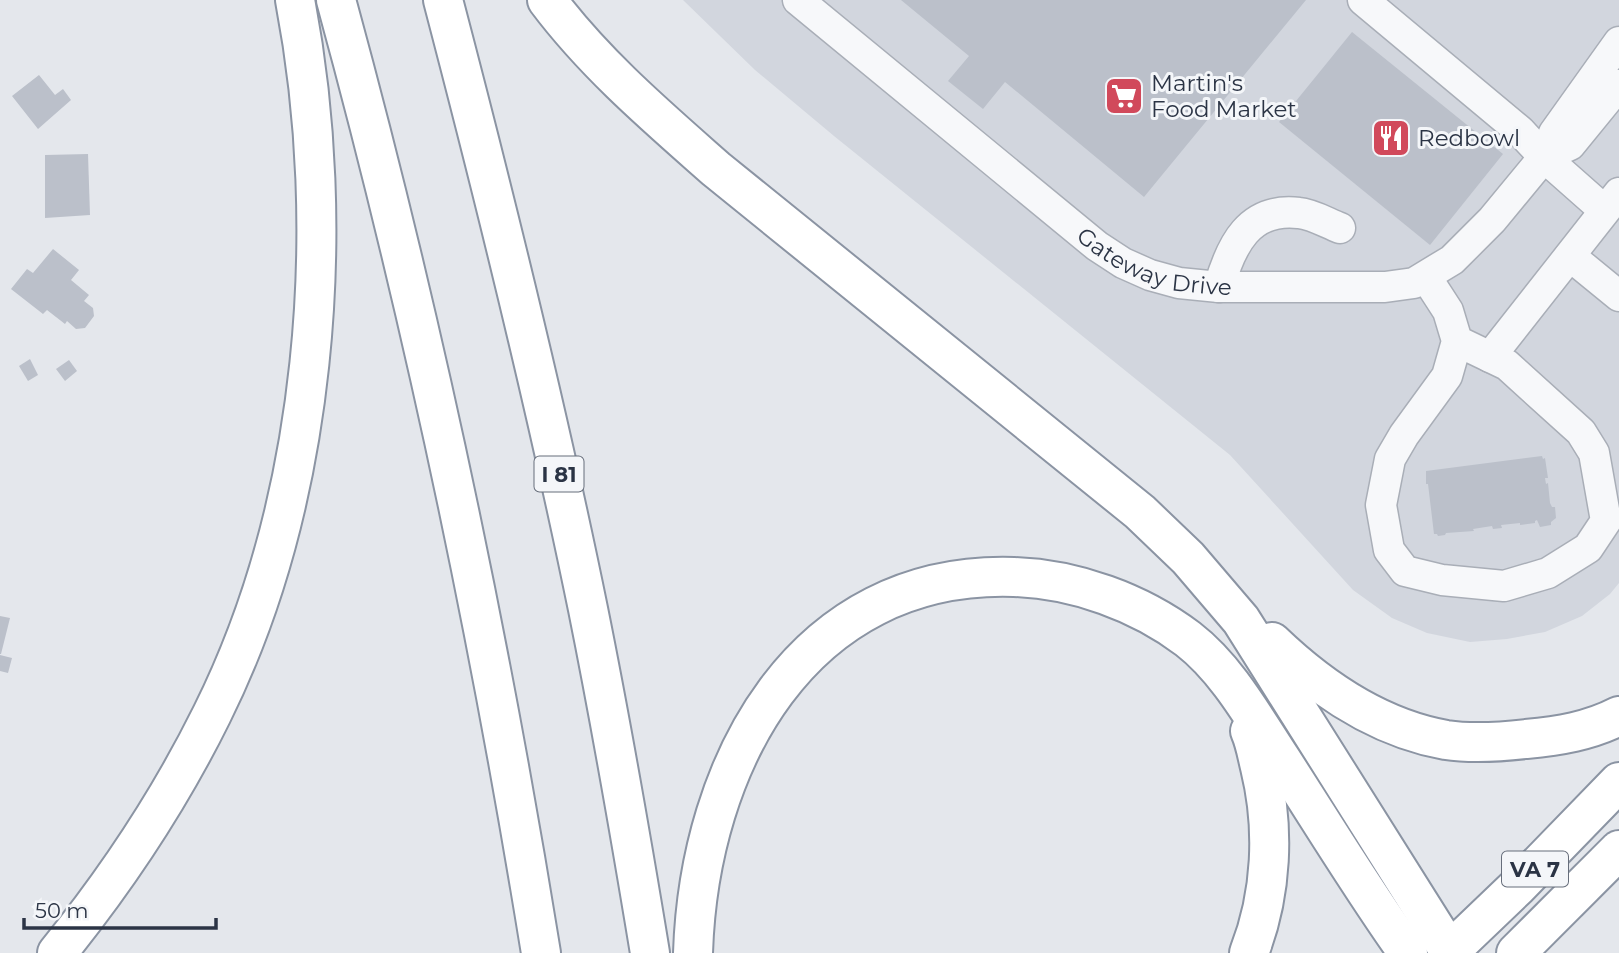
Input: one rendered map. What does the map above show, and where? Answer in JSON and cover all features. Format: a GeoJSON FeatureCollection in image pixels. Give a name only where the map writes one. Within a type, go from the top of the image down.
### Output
{"type":"FeatureCollection","features":[{"type":"Feature","properties":{"kind":"highway"},"geometry":{"type":"LineString","coordinates":[[57,953],[92,910],[144,835],[182,772],[213,712],[244,640],[269,567],[285,508],[305,400],[314,306],[316,204],[312,115],[295,0]]}},
{"type":"Feature","properties":{"kind":"highway"},"geometry":{"type":"LineString","coordinates":[[336,0],[379,158],[418,318],[479,608],[541,953]]}},
{"type":"Feature","properties":{"kind":"highway","name":"I 81"},"geometry":{"type":"LineString","coordinates":[[443,0],[498,209],[566,508],[596,652],[650,953]]}},
{"type":"Feature","properties":{"kind":"highway"},"geometry":{"type":"LineString","coordinates":[[547,0],[603,65],[651,112],[716,169],[1140,512],[1293,664],[1314,681],[1353,706],[1411,731],[1447,740],[1492,742],[1559,736],[1619,716]]}},
{"type":"Feature","properties":{"kind":"highway"},"geometry":{"type":"LineString","coordinates":[[693,953],[701,875],[711,831],[730,777],[752,728],[789,673],[818,644],[858,615],[895,596],[942,582],[985,576],[1037,578],[1089,590],[1120,601],[1159,620],[1195,645],[1221,672],[1264,733],[1408,953]]}},
{"type":"Feature","properties":{"kind":"highway"},"geometry":{"type":"LineString","coordinates":[[1214,587],[1248,631],[1449,953]]}},
{"type":"Feature","properties":{"kind":"highway"},"geometry":{"type":"LineString","coordinates":[[1221,672],[1252,736],[1264,784],[1270,833],[1267,885],[1258,931],[1249,953]]}},
{"type":"Feature","properties":{"kind":"highway","name":"VA 7"},"geometry":{"type":"LineString","coordinates":[[1449,953],[1619,782]]}},
{"type":"Feature","properties":{"kind":"highway","name":"VA 7"},"geometry":{"type":"LineString","coordinates":[[1516,953],[1619,850]]}},
{"type":"Feature","properties":{"kind":"street","name":"Gateway Drive"},"geometry":{"type":"LineString","coordinates":[[798,0],[1122,263],[1179,283],[1219,287],[1385,287],[1414,283],[1426,277],[1452,260],[1467,246],[1544,157],[1554,133],[1619,42]]}},
{"type":"Feature","properties":{"kind":"street"},"geometry":{"type":"LineString","coordinates":[[1363,0],[1520,131],[1544,157],[1612,202],[1490,357]]}},
{"type":"Feature","properties":{"kind":"street","name":"Gateway Drive"},"geometry":{"type":"LineString","coordinates":[[1544,157],[1570,145],[1619,85]]}},
{"type":"Feature","properties":{"kind":"street"},"geometry":{"type":"LineString","coordinates":[[1219,287],[1228,257],[1238,240],[1269,214],[1300,213],[1340,228]]}},
{"type":"Feature","properties":{"kind":"street"},"geometry":{"type":"LineString","coordinates":[[1570,256],[1619,296]]}},
{"type":"Feature","properties":{"kind":"street"},"geometry":{"type":"LineString","coordinates":[[1426,277],[1448,311],[1457,341],[1447,376],[1390,458],[1381,505],[1389,550],[1405,571],[1442,580],[1504,586],[1548,573],[1588,548],[1606,521],[1594,453],[1581,432],[1507,365],[1457,341]]}},
{"type":"Feature","properties":{"kind":"shaded area"},"geometry":{"type":"Polygon","coordinates":[[[683,0],[1619,0],[1619,583],[1610,594],[1582,616],[1545,632],[1507,639],[1470,642],[1427,633],[1392,618],[1353,590],[1230,455],[834,136],[755,70],[683,0]]]}},
{"type":"Feature","properties":{"kind":"building","name":"Martin's Food Market"},"geometry":{"type":"Polygon","coordinates":[[[901,0],[1306,0],[1144,197],[1005,82],[983,109],[948,81],[969,56],[901,0]]]}},
{"type":"Feature","properties":{"kind":"building","name":"Redbowl"},"geometry":{"type":"Polygon","coordinates":[[[1352,32],[1503,154],[1430,245],[1279,122],[1352,32]]]}},
{"type":"Feature","properties":{"kind":"building"},"geometry":{"type":"Polygon","coordinates":[[[39,75],[55,95],[63,89],[71,100],[38,129],[12,96],[39,75]]]}},
{"type":"Feature","properties":{"kind":"building"},"geometry":{"type":"Polygon","coordinates":[[[88,154],[90,215],[45,218],[45,155],[88,154]]]}},
{"type":"Feature","properties":{"kind":"building"},"geometry":{"type":"Polygon","coordinates":[[[53,249],[79,270],[71,280],[89,295],[84,301],[93,308],[94,316],[85,328],[76,329],[67,321],[65,324],[47,310],[43,314],[11,289],[27,269],[33,273],[53,249]]]}},
{"type":"Feature","properties":{"kind":"building"},"geometry":{"type":"Polygon","coordinates":[[[30,359],[38,375],[28,381],[19,366],[30,359]]]}},
{"type":"Feature","properties":{"kind":"building"},"geometry":{"type":"Polygon","coordinates":[[[69,360],[77,371],[65,381],[56,369],[69,360]]]}},
{"type":"Feature","properties":{"kind":"building"},"geometry":{"type":"Polygon","coordinates":[[[1542,456],[1545,458],[1548,478],[1545,478],[1550,503],[1555,507],[1556,518],[1551,525],[1540,527],[1537,520],[1535,523],[1501,525],[1502,528],[1493,529],[1492,526],[1438,536],[1434,534],[1426,471],[1542,456]]]}},
{"type":"Feature","properties":{"kind":"building"},"geometry":{"type":"Polygon","coordinates":[[[0,616],[10,618],[1,654],[0,654],[0,616]]]}},
{"type":"Feature","properties":{"kind":"building"},"geometry":{"type":"Polygon","coordinates":[[[0,655],[12,658],[8,673],[0,671],[0,655]]]}},
{"type":"Feature","properties":{"kind":"place","name":"Martin's Food Market"},"geometry":{"type":"Point","coordinates":[1124,96]}},
{"type":"Feature","properties":{"kind":"place","name":"Redbowl"},"geometry":{"type":"Point","coordinates":[1391,138]}}]}
